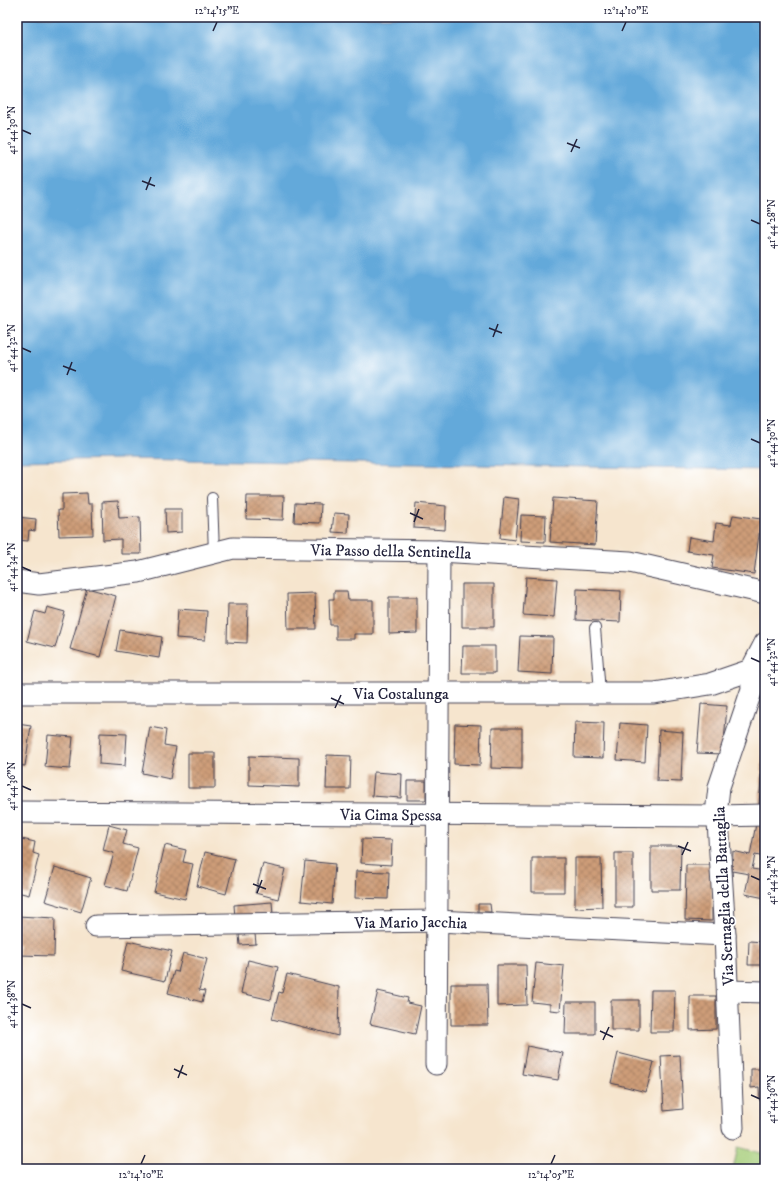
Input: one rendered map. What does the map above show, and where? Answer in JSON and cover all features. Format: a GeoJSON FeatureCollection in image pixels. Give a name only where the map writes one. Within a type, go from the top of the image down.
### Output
{"type":"FeatureCollection","features":[{"type":"Feature","properties":{"kind":"street","name":"Via Passo della Sentinella"},"geometry":{"type":"LineString","coordinates":[[17,581],[39,584],[138,572],[233,548],[439,551],[630,562],[765,593]]}},
{"type":"Feature","properties":{"kind":"street"},"geometry":{"type":"LineString","coordinates":[[436,1064],[439,551]]}},
{"type":"Feature","properties":{"kind":"street"},"geometry":{"type":"LineString","coordinates":[[750,670],[765,643]]}},
{"type":"Feature","properties":{"kind":"street","name":"Via Costalunga"},"geometry":{"type":"LineString","coordinates":[[17,693],[654,693],[710,684],[750,670]]}},
{"type":"Feature","properties":{"kind":"street","name":"Via Sernaglia della Battaglia"},"geometry":{"type":"LineString","coordinates":[[733,1128],[728,991],[717,816],[719,787],[752,689],[750,670]]}},
{"type":"Feature","properties":{"kind":"street","name":"Via Cima Spessa"},"geometry":{"type":"LineString","coordinates":[[17,812],[437,815],[765,815]]}},
{"type":"Feature","properties":{"kind":"street","name":"Via Mario Jacchia"},"geometry":{"type":"LineString","coordinates":[[96,926],[437,921],[725,935]]}},
{"type":"Feature","properties":{"kind":"street"},"geometry":{"type":"LineString","coordinates":[[728,991],[765,992]]}},
{"type":"Feature","properties":{"kind":"lane"},"geometry":{"type":"LineString","coordinates":[[212,498],[214,553]]}},
{"type":"Feature","properties":{"kind":"lane"},"geometry":{"type":"LineString","coordinates":[[595,628],[600,693]]}},
{"type":"Feature","properties":{"kind":"green space"},"geometry":{"type":"Polygon","coordinates":[[[738,1147],[765,1154],[765,1169],[733,1169],[738,1147]]]}},
{"type":"Feature","properties":{"kind":"water"},"geometry":{"type":"Polygon","coordinates":[[[17,17],[765,17],[765,470],[121,459],[17,461],[17,17]]]}},
{"type":"Feature","properties":{"kind":"building"},"geometry":{"type":"Polygon","coordinates":[[[87,493],[88,504],[92,504],[93,535],[59,536],[58,510],[62,510],[62,494],[87,493]]]}},
{"type":"Feature","properties":{"kind":"building"},"geometry":{"type":"Polygon","coordinates":[[[247,496],[284,496],[283,520],[246,519],[247,496]]]}},
{"type":"Feature","properties":{"kind":"building"},"geometry":{"type":"Polygon","coordinates":[[[504,497],[519,499],[515,540],[500,538],[504,497]]]}},
{"type":"Feature","properties":{"kind":"building"},"geometry":{"type":"Polygon","coordinates":[[[553,498],[598,501],[595,545],[550,542],[553,498]]]}},
{"type":"Feature","properties":{"kind":"building"},"geometry":{"type":"Polygon","coordinates":[[[118,501],[119,518],[140,517],[141,554],[121,554],[121,539],[103,540],[102,502],[118,501]]]}},
{"type":"Feature","properties":{"kind":"building"},"geometry":{"type":"Polygon","coordinates":[[[295,503],[321,504],[320,523],[294,522],[295,503]]]}},
{"type":"Feature","properties":{"kind":"building"},"geometry":{"type":"Polygon","coordinates":[[[416,503],[446,506],[445,530],[414,528],[416,503]]]}},
{"type":"Feature","properties":{"kind":"building"},"geometry":{"type":"Polygon","coordinates":[[[165,509],[182,509],[182,532],[166,533],[165,509]]]}},
{"type":"Feature","properties":{"kind":"building"},"geometry":{"type":"Polygon","coordinates":[[[334,513],[349,514],[348,533],[332,532],[334,513]]]}},
{"type":"Feature","properties":{"kind":"building"},"geometry":{"type":"Polygon","coordinates":[[[521,515],[546,516],[545,542],[520,541],[521,515]]]}},
{"type":"Feature","properties":{"kind":"building"},"geometry":{"type":"Polygon","coordinates":[[[733,515],[761,519],[754,574],[712,568],[714,555],[687,551],[689,537],[714,541],[716,523],[731,525],[733,515]]]}},
{"type":"Feature","properties":{"kind":"building"},"geometry":{"type":"Polygon","coordinates":[[[17,517],[36,519],[35,531],[29,530],[28,541],[17,540],[17,517]]]}},
{"type":"Feature","properties":{"kind":"building"},"geometry":{"type":"Polygon","coordinates":[[[526,577],[557,579],[554,617],[523,615],[526,577]]]}},
{"type":"Feature","properties":{"kind":"building"},"geometry":{"type":"Polygon","coordinates":[[[462,584],[494,584],[494,627],[462,627],[462,584]]]}},
{"type":"Feature","properties":{"kind":"building"},"geometry":{"type":"Polygon","coordinates":[[[87,588],[116,596],[100,657],[70,649],[87,588]]]}},
{"type":"Feature","properties":{"kind":"building"},"geometry":{"type":"Polygon","coordinates":[[[577,589],[621,591],[620,622],[576,620],[577,589]]]}},
{"type":"Feature","properties":{"kind":"building"},"geometry":{"type":"Polygon","coordinates":[[[334,591],[347,591],[348,600],[373,600],[373,634],[354,634],[354,639],[336,639],[336,625],[330,625],[329,599],[334,599],[334,591]]]}},
{"type":"Feature","properties":{"kind":"building"},"geometry":{"type":"Polygon","coordinates":[[[315,593],[316,629],[288,629],[287,594],[315,593]]]}},
{"type":"Feature","properties":{"kind":"building"},"geometry":{"type":"Polygon","coordinates":[[[389,597],[417,597],[417,633],[389,634],[389,597]]]}},
{"type":"Feature","properties":{"kind":"building"},"geometry":{"type":"Polygon","coordinates":[[[228,604],[248,604],[247,643],[227,642],[228,604]]]}},
{"type":"Feature","properties":{"kind":"building"},"geometry":{"type":"Polygon","coordinates":[[[47,607],[65,612],[55,648],[27,641],[35,611],[45,614],[47,607]]]}},
{"type":"Feature","properties":{"kind":"building"},"geometry":{"type":"Polygon","coordinates":[[[178,609],[207,611],[205,640],[176,638],[178,609]]]}},
{"type":"Feature","properties":{"kind":"building"},"geometry":{"type":"Polygon","coordinates":[[[120,630],[162,637],[159,658],[116,651],[120,630]]]}},
{"type":"Feature","properties":{"kind":"building"},"geometry":{"type":"Polygon","coordinates":[[[520,636],[553,637],[552,674],[518,672],[520,636]]]}},
{"type":"Feature","properties":{"kind":"building"},"geometry":{"type":"Polygon","coordinates":[[[463,646],[495,646],[495,673],[462,673],[463,646]]]}},
{"type":"Feature","properties":{"kind":"building"},"geometry":{"type":"Polygon","coordinates":[[[701,704],[727,706],[723,754],[697,753],[701,704]]]}},
{"type":"Feature","properties":{"kind":"building"},"geometry":{"type":"Polygon","coordinates":[[[575,722],[604,723],[603,758],[574,757],[575,722]]]}},
{"type":"Feature","properties":{"kind":"building"},"geometry":{"type":"Polygon","coordinates":[[[620,723],[647,725],[645,762],[617,760],[620,723]]]}},
{"type":"Feature","properties":{"kind":"building"},"geometry":{"type":"Polygon","coordinates":[[[17,724],[31,726],[25,766],[17,765],[17,724]]]}},
{"type":"Feature","properties":{"kind":"building"},"geometry":{"type":"Polygon","coordinates":[[[455,724],[481,725],[480,765],[454,764],[455,724]]]}},
{"type":"Feature","properties":{"kind":"building"},"geometry":{"type":"Polygon","coordinates":[[[150,727],[166,730],[164,745],[176,747],[170,779],[142,773],[150,727]]]}},
{"type":"Feature","properties":{"kind":"building"},"geometry":{"type":"Polygon","coordinates":[[[492,728],[522,728],[522,769],[491,768],[492,728]]]}},
{"type":"Feature","properties":{"kind":"building"},"geometry":{"type":"Polygon","coordinates":[[[659,730],[683,732],[681,782],[657,781],[659,730]]]}},
{"type":"Feature","properties":{"kind":"building"},"geometry":{"type":"Polygon","coordinates":[[[100,733],[127,734],[125,766],[99,764],[100,733]]]}},
{"type":"Feature","properties":{"kind":"building"},"geometry":{"type":"Polygon","coordinates":[[[48,735],[73,737],[70,769],[45,767],[48,735]]]}},
{"type":"Feature","properties":{"kind":"building"},"geometry":{"type":"Polygon","coordinates":[[[764,739],[765,804],[759,804],[764,739]]]}},
{"type":"Feature","properties":{"kind":"building"},"geometry":{"type":"Polygon","coordinates":[[[188,753],[215,753],[215,788],[188,788],[188,753]]]}},
{"type":"Feature","properties":{"kind":"building"},"geometry":{"type":"Polygon","coordinates":[[[327,755],[351,756],[350,789],[326,789],[327,755]]]}},
{"type":"Feature","properties":{"kind":"building"},"geometry":{"type":"Polygon","coordinates":[[[249,756],[299,758],[299,787],[249,785],[249,756]]]}},
{"type":"Feature","properties":{"kind":"building"},"geometry":{"type":"Polygon","coordinates":[[[374,772],[402,774],[401,798],[372,796],[374,772]]]}},
{"type":"Feature","properties":{"kind":"building"},"geometry":{"type":"Polygon","coordinates":[[[407,781],[426,781],[426,800],[407,800],[407,781]]]}},
{"type":"Feature","properties":{"kind":"building"},"geometry":{"type":"Polygon","coordinates":[[[756,824],[765,826],[765,857],[755,855],[752,869],[765,871],[765,898],[745,894],[749,874],[732,871],[733,851],[750,855],[756,824]]]}},
{"type":"Feature","properties":{"kind":"building"},"geometry":{"type":"Polygon","coordinates":[[[109,825],[127,830],[123,844],[138,848],[127,891],[105,885],[114,853],[103,850],[109,825]]]}},
{"type":"Feature","properties":{"kind":"building"},"geometry":{"type":"Polygon","coordinates":[[[17,838],[35,842],[33,853],[39,855],[29,895],[17,892],[17,838]]]}},
{"type":"Feature","properties":{"kind":"building"},"geometry":{"type":"Polygon","coordinates":[[[362,839],[392,840],[391,865],[361,863],[362,839]]]}},
{"type":"Feature","properties":{"kind":"building"},"geometry":{"type":"Polygon","coordinates":[[[165,845],[186,850],[183,862],[193,864],[185,899],[154,892],[165,845]]]}},
{"type":"Feature","properties":{"kind":"building"},"geometry":{"type":"Polygon","coordinates":[[[651,846],[681,846],[680,890],[651,890],[651,846]]]}},
{"type":"Feature","properties":{"kind":"building"},"geometry":{"type":"Polygon","coordinates":[[[205,852],[235,859],[226,894],[197,886],[205,852]]]}},
{"type":"Feature","properties":{"kind":"building"},"geometry":{"type":"Polygon","coordinates":[[[615,853],[633,853],[633,907],[615,907],[615,853]]]}},
{"type":"Feature","properties":{"kind":"building"},"geometry":{"type":"Polygon","coordinates":[[[532,858],[564,858],[564,892],[532,892],[532,858]]]}},
{"type":"Feature","properties":{"kind":"building"},"geometry":{"type":"Polygon","coordinates":[[[575,858],[601,858],[602,907],[575,908],[575,858]]]}},
{"type":"Feature","properties":{"kind":"building"},"geometry":{"type":"Polygon","coordinates":[[[305,861],[335,864],[332,904],[301,901],[305,861]]]}},
{"type":"Feature","properties":{"kind":"building"},"geometry":{"type":"Polygon","coordinates":[[[263,864],[285,869],[278,899],[255,893],[263,864]]]}},
{"type":"Feature","properties":{"kind":"building"},"geometry":{"type":"Polygon","coordinates":[[[686,865],[712,865],[712,921],[685,920],[686,865]]]}},
{"type":"Feature","properties":{"kind":"building"},"geometry":{"type":"Polygon","coordinates":[[[55,867],[91,878],[81,912],[45,901],[55,867]]]}},
{"type":"Feature","properties":{"kind":"building"},"geometry":{"type":"Polygon","coordinates":[[[356,871],[389,872],[388,899],[355,898],[356,871]]]}},
{"type":"Feature","properties":{"kind":"building"},"geometry":{"type":"Polygon","coordinates":[[[272,902],[273,915],[235,917],[234,905],[272,902]]]}},
{"type":"Feature","properties":{"kind":"building"},"geometry":{"type":"Polygon","coordinates":[[[478,904],[490,904],[491,912],[478,912],[478,904]]]}},
{"type":"Feature","properties":{"kind":"building"},"geometry":{"type":"Polygon","coordinates":[[[17,916],[55,918],[54,956],[19,955],[19,944],[17,944],[17,916]]]}},
{"type":"Feature","properties":{"kind":"building"},"geometry":{"type":"Polygon","coordinates":[[[255,934],[256,944],[240,945],[239,935],[255,934]]]}},
{"type":"Feature","properties":{"kind":"building"},"geometry":{"type":"Polygon","coordinates":[[[128,941],[172,951],[165,981],[121,971],[128,941]]]}},
{"type":"Feature","properties":{"kind":"building"},"geometry":{"type":"Polygon","coordinates":[[[749,941],[765,942],[765,965],[748,965],[749,941]]]}},
{"type":"Feature","properties":{"kind":"building"},"geometry":{"type":"Polygon","coordinates":[[[183,953],[207,959],[199,990],[205,991],[202,1002],[168,993],[174,971],[178,972],[183,953]]]}},
{"type":"Feature","properties":{"kind":"building"},"geometry":{"type":"Polygon","coordinates":[[[248,960],[278,967],[271,1000],[241,993],[248,960]]]}},
{"type":"Feature","properties":{"kind":"building"},"geometry":{"type":"Polygon","coordinates":[[[536,963],[564,966],[560,1011],[550,1010],[550,1004],[532,1002],[536,963]]]}},
{"type":"Feature","properties":{"kind":"building"},"geometry":{"type":"Polygon","coordinates":[[[497,965],[526,965],[527,1005],[497,1006],[497,965]]]}},
{"type":"Feature","properties":{"kind":"building"},"geometry":{"type":"Polygon","coordinates":[[[287,974],[339,987],[338,1036],[272,1019],[279,992],[282,993],[287,974]]]}},
{"type":"Feature","properties":{"kind":"building"},"geometry":{"type":"Polygon","coordinates":[[[451,984],[487,984],[488,1025],[451,1025],[451,984]]]}},
{"type":"Feature","properties":{"kind":"building"},"geometry":{"type":"Polygon","coordinates":[[[651,990],[675,990],[674,1032],[650,1032],[651,990]]]}},
{"type":"Feature","properties":{"kind":"building"},"geometry":{"type":"Polygon","coordinates":[[[378,991],[408,998],[407,1003],[421,1006],[415,1034],[370,1024],[378,991]]]}},
{"type":"Feature","properties":{"kind":"building"},"geometry":{"type":"Polygon","coordinates":[[[690,996],[716,996],[716,1029],[690,1030],[690,996]]]}},
{"type":"Feature","properties":{"kind":"building"},"geometry":{"type":"Polygon","coordinates":[[[611,1000],[639,1000],[639,1030],[611,1030],[611,1000]]]}},
{"type":"Feature","properties":{"kind":"building"},"geometry":{"type":"Polygon","coordinates":[[[566,1002],[595,1002],[595,1034],[565,1034],[566,1002]]]}},
{"type":"Feature","properties":{"kind":"building"},"geometry":{"type":"Polygon","coordinates":[[[527,1046],[563,1053],[558,1080],[522,1074],[527,1046]]]}},
{"type":"Feature","properties":{"kind":"building"},"geometry":{"type":"Polygon","coordinates":[[[618,1053],[654,1062],[646,1092],[611,1083],[618,1053]]]}},
{"type":"Feature","properties":{"kind":"building"},"geometry":{"type":"Polygon","coordinates":[[[680,1055],[683,1109],[664,1111],[661,1056],[680,1055]]]}},
{"type":"Feature","properties":{"kind":"building"},"geometry":{"type":"Polygon","coordinates":[[[751,1069],[765,1069],[765,1100],[760,1101],[759,1087],[751,1088],[751,1069]]]}}]}
